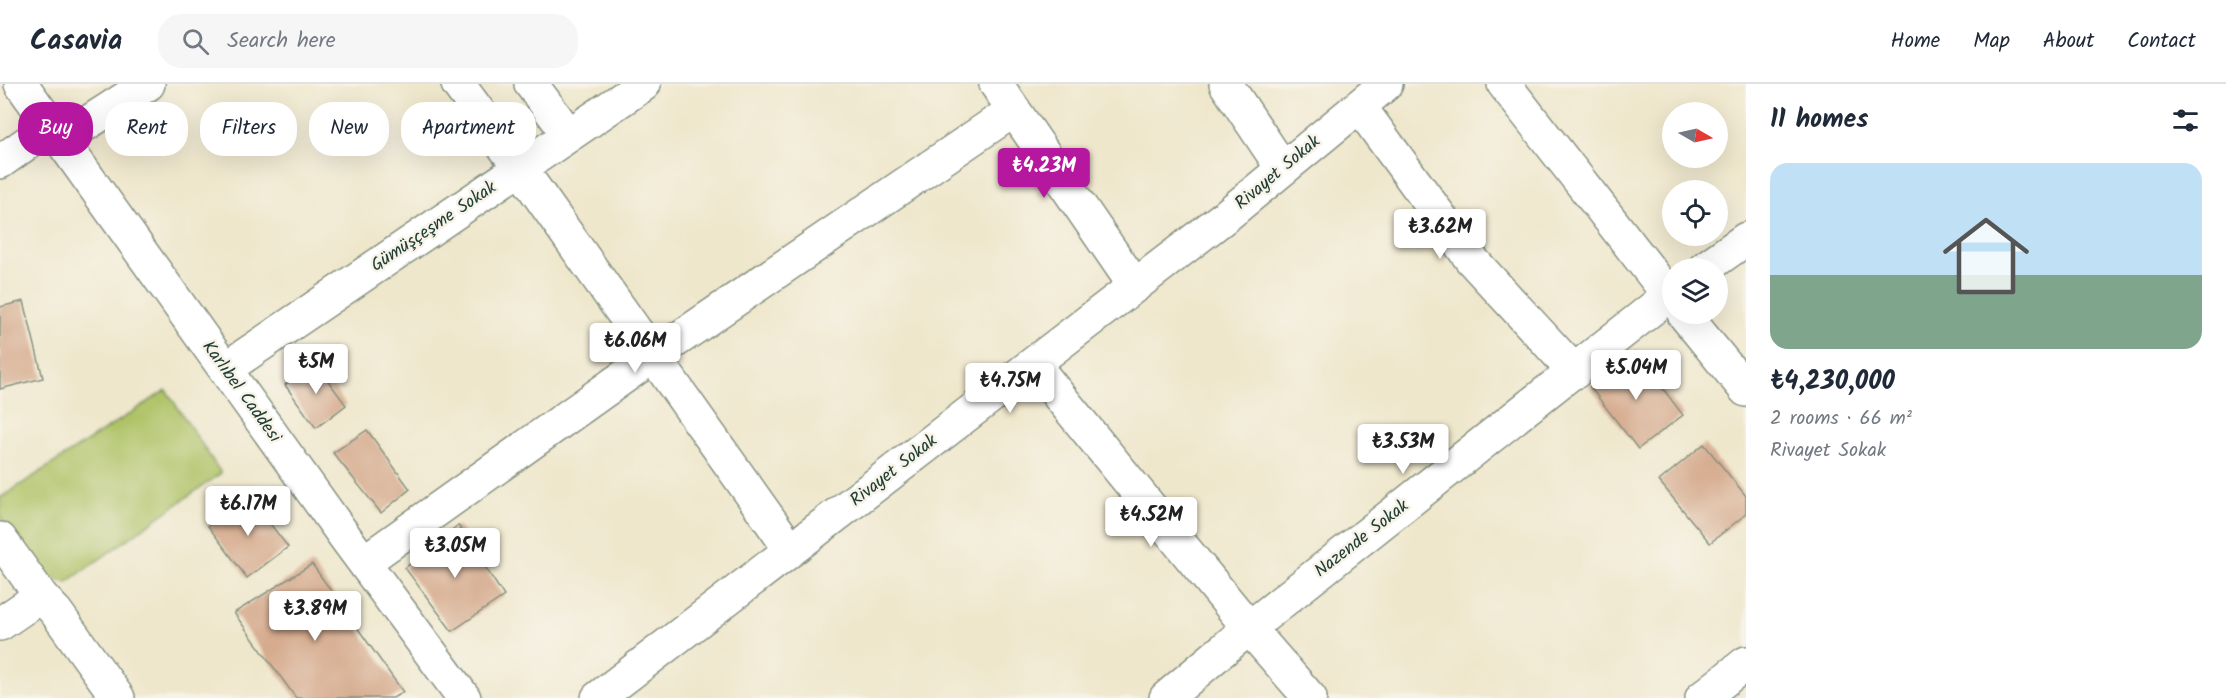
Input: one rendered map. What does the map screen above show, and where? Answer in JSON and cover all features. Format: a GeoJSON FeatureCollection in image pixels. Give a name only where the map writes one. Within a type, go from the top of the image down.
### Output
{"type":"FeatureCollection","features":[{"type":"Feature","properties":{"kind":"street","name":"Karlıbel Caddesi"},"geometry":{"type":"LineString","coordinates":[[21,84],[34,102]]}},
{"type":"Feature","properties":{"kind":"street"},"geometry":{"type":"LineString","coordinates":[[93,113],[148,84]]}},
{"type":"Feature","properties":{"kind":"street"},"geometry":{"type":"LineString","coordinates":[[458,84],[791,550]]}},
{"type":"Feature","properties":{"kind":"street"},"geometry":{"type":"LineString","coordinates":[[531,84],[569,135]]}},
{"type":"Feature","properties":{"kind":"street","name":"Gümüşçeşme Sokak"},"geometry":{"type":"LineString","coordinates":[[225,369],[644,84]]}},
{"type":"Feature","properties":{"kind":"street"},"geometry":{"type":"LineString","coordinates":[[1226,84],[1283,169]]}},
{"type":"Feature","properties":{"kind":"street","name":"Rivayet Sokak"},"geometry":{"type":"LineString","coordinates":[[597,698],[1135,286],[1386,84]]}},
{"type":"Feature","properties":{"kind":"street"},"geometry":{"type":"LineString","coordinates":[[1504,84],[1662,284]]}},
{"type":"Feature","properties":{"kind":"street"},"geometry":{"type":"LineString","coordinates":[[363,562],[653,356],[1005,97],[1135,286]]}},
{"type":"Feature","properties":{"kind":"street"},"geometry":{"type":"LineString","coordinates":[[1359,106],[1471,259],[1575,372]]}},
{"type":"Feature","properties":{"kind":"street"},"geometry":{"type":"LineString","coordinates":[[0,162],[18,153]]}},
{"type":"Feature","properties":{"kind":"street","name":"Karlıbel Caddesi"},"geometry":{"type":"LineString","coordinates":[[72,156],[363,562],[464,698]]}},
{"type":"Feature","properties":{"kind":"street"},"geometry":{"type":"LineString","coordinates":[[1719,258],[1746,239]]}},
{"type":"Feature","properties":{"kind":"street","name":"Nazende Sokak"},"geometry":{"type":"LineString","coordinates":[[1166,698],[1249,628],[1575,372],[1662,309]]}},
{"type":"Feature","properties":{"kind":"street"},"geometry":{"type":"LineString","coordinates":[[1694,324],[1746,390]]}},
{"type":"Feature","properties":{"kind":"street"},"geometry":{"type":"LineString","coordinates":[[1033,364],[1249,628],[1310,698]]}},
{"type":"Feature","properties":{"kind":"street"},"geometry":{"type":"LineString","coordinates":[[0,539],[118,698]]}},
{"type":"Feature","properties":{"kind":"street"},"geometry":{"type":"LineString","coordinates":[[0,624],[41,596]]}},
{"type":"Feature","properties":{"kind":"street"},"geometry":{"type":"LineString","coordinates":[[1702,698],[1746,663]]}},
{"type":"Feature","properties":{"kind":"green space"},"geometry":{"type":"Polygon","coordinates":[[[166,390],[221,473],[66,583],[38,572],[0,516],[0,498],[166,390]]]}},
{"type":"Feature","properties":{"kind":"building"},"geometry":{"type":"Polygon","coordinates":[[[24,301],[43,378],[0,389],[0,307],[24,301]]]}},
{"type":"Feature","properties":{"kind":"building"},"geometry":{"type":"Polygon","coordinates":[[[1635,352],[1683,415],[1638,449],[1590,387],[1635,352]]]}},
{"type":"Feature","properties":{"kind":"building"},"geometry":{"type":"Polygon","coordinates":[[[315,363],[346,405],[316,428],[285,385],[315,363]]]}},
{"type":"Feature","properties":{"kind":"building"},"geometry":{"type":"Polygon","coordinates":[[[367,430],[410,489],[381,513],[333,453],[367,430]]]}},
{"type":"Feature","properties":{"kind":"building"},"geometry":{"type":"Polygon","coordinates":[[[1704,444],[1746,496],[1746,514],[1710,543],[1659,481],[1704,444]]]}},
{"type":"Feature","properties":{"kind":"building"},"geometry":{"type":"Polygon","coordinates":[[[248,495],[288,547],[247,578],[208,526],[248,495]]]}},
{"type":"Feature","properties":{"kind":"building"},"geometry":{"type":"Polygon","coordinates":[[[458,525],[504,596],[452,631],[405,568],[458,525]]]}},
{"type":"Feature","properties":{"kind":"building"},"geometry":{"type":"Polygon","coordinates":[[[312,564],[403,692],[393,698],[296,698],[234,613],[312,564]]]}}]}
